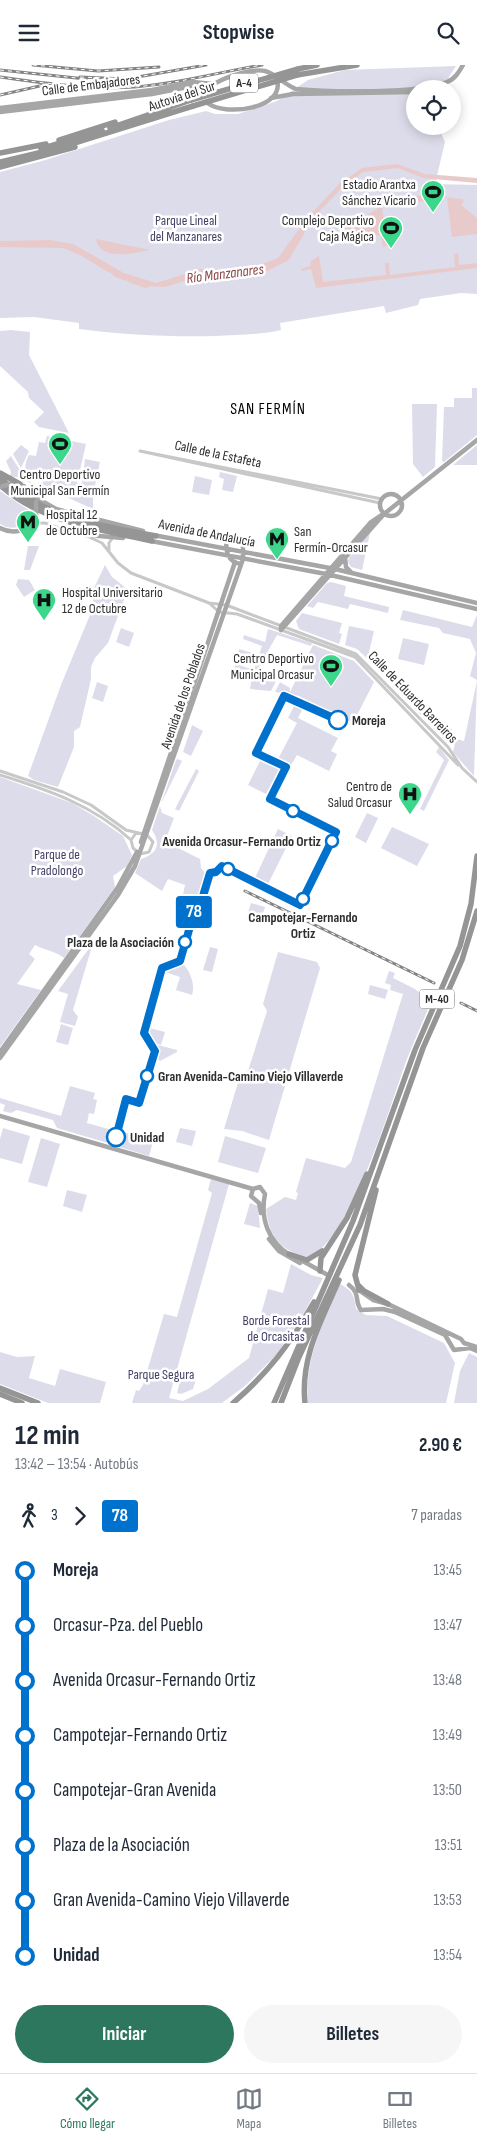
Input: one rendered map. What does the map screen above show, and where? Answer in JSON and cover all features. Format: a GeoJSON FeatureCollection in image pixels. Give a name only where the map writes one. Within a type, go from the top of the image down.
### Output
{"type":"FeatureCollection","features":[{"type":"Feature","properties":{"kind":"highway","name":"Autovía del Sur"},"geometry":{"type":"LineString","coordinates":[[160,110],[192,103],[317,65]]}},
{"type":"Feature","properties":{"kind":"highway","name":"Autovía del Sur"},"geometry":{"type":"LineString","coordinates":[[298,72],[358,65]]}},
{"type":"Feature","properties":{"kind":"highway","name":"Autovía del Sur"},"geometry":{"type":"LineString","coordinates":[[130,126],[192,103]]}},
{"type":"Feature","properties":{"kind":"highway"},"geometry":{"type":"LineString","coordinates":[[0,151],[42,145],[160,110]]}},
{"type":"Feature","properties":{"kind":"highway"},"geometry":{"type":"LineString","coordinates":[[0,160],[74,139],[160,110]]}},
{"type":"Feature","properties":{"kind":"highway"},"geometry":{"type":"LineString","coordinates":[[0,160],[55,149],[130,126]]}},
{"type":"Feature","properties":{"kind":"highway"},"geometry":{"type":"LineString","coordinates":[[0,167],[67,150],[130,126]]}},
{"type":"Feature","properties":{"kind":"highway"},"geometry":{"type":"LineString","coordinates":[[0,473],[20,484]]}},
{"type":"Feature","properties":{"kind":"highway","name":"Avenida de Andalucía"},"geometry":{"type":"LineString","coordinates":[[0,478],[21,496],[56,513],[154,538]]}},
{"type":"Feature","properties":{"kind":"highway","name":"Avenida de Andalucía"},"geometry":{"type":"LineString","coordinates":[[0,486],[28,506],[54,518],[154,538]]}},
{"type":"Feature","properties":{"kind":"highway","name":"M-40"},"geometry":{"type":"LineString","coordinates":[[274,1403],[326,1272],[353,1221],[415,1050],[460,946],[471,904],[477,856]]}},
{"type":"Feature","properties":{"kind":"highway","name":"M-40"},"geometry":{"type":"LineString","coordinates":[[281,1403],[300,1357],[348,1255],[423,1048],[462,960],[477,911]]}},
{"type":"Feature","properties":{"kind":"highway"},"geometry":{"type":"LineString","coordinates":[[233,1403],[267,1372],[290,1342],[326,1272],[321,1259],[344,1224],[384,1138]]}},
{"type":"Feature","properties":{"kind":"highway"},"geometry":{"type":"LineString","coordinates":[[359,1289],[355,1280],[356,1268],[383,1159]]}},
{"type":"Feature","properties":{"kind":"highway"},"geometry":{"type":"LineString","coordinates":[[289,1254],[305,1260],[317,1256],[344,1224]]}},
{"type":"Feature","properties":{"kind":"highway"},"geometry":{"type":"LineString","coordinates":[[304,1403],[304,1377],[308,1353],[344,1269],[348,1255]]}},
{"type":"Feature","properties":{"kind":"highway"},"geometry":{"type":"LineString","coordinates":[[356,1268],[358,1283],[362,1290],[388,1304]]}},
{"type":"Feature","properties":{"kind":"highway"},"geometry":{"type":"LineString","coordinates":[[0,1388],[38,1403]]}},
{"type":"Feature","properties":{"kind":"highway"},"geometry":{"type":"LineString","coordinates":[[228,1403],[249,1389]]}},
{"type":"Feature","properties":{"kind":"highway"},"geometry":{"type":"LineString","coordinates":[[0,1395],[22,1403]]}},
{"type":"Feature","properties":{"kind":"main road"},"geometry":{"type":"LineString","coordinates":[[451,80],[463,65],[461,72],[452,80]]}},
{"type":"Feature","properties":{"kind":"main road"},"geometry":{"type":"LineString","coordinates":[[215,84],[253,71],[267,72],[285,85],[307,90],[406,88]]}},
{"type":"Feature","properties":{"kind":"main road"},"geometry":{"type":"LineString","coordinates":[[271,98],[277,90],[276,78]]}},
{"type":"Feature","properties":{"kind":"main road","name":"Calle de Embajadores"},"geometry":{"type":"LineString","coordinates":[[0,108],[152,90],[193,82],[215,84]]}},
{"type":"Feature","properties":{"kind":"main road","name":"Calle de Embajadores"},"geometry":{"type":"LineString","coordinates":[[0,112],[152,94],[193,86],[202,87],[207,91],[215,84]]}},
{"type":"Feature","properties":{"kind":"main road"},"geometry":{"type":"LineString","coordinates":[[209,104],[216,108],[234,110],[258,106],[271,98],[293,93],[406,92]]}},
{"type":"Feature","properties":{"kind":"main road"},"geometry":{"type":"LineString","coordinates":[[33,107],[44,103]]}},
{"type":"Feature","properties":{"kind":"main road"},"geometry":{"type":"LineString","coordinates":[[333,569],[384,514],[477,440]]}},
{"type":"Feature","properties":{"kind":"main road"},"geometry":{"type":"LineString","coordinates":[[0,486],[20,484],[28,489],[36,500],[56,509],[154,538]]}},
{"type":"Feature","properties":{"kind":"main road"},"geometry":{"type":"LineString","coordinates":[[282,627],[330,575],[371,522],[384,514],[391,516],[397,513],[401,507],[400,500],[391,494],[381,501],[384,514]]}},
{"type":"Feature","properties":{"kind":"main road"},"geometry":{"type":"LineString","coordinates":[[0,528],[17,531],[31,523],[36,515],[36,500]]}},
{"type":"Feature","properties":{"kind":"main road"},"geometry":{"type":"LineString","coordinates":[[75,534],[154,538]]}},
{"type":"Feature","properties":{"kind":"main road","name":"Avenida de Andalucía"},"geometry":{"type":"LineString","coordinates":[[154,538],[333,569],[475,602]]}},
{"type":"Feature","properties":{"kind":"main road","name":"Avenida de Andalucía"},"geometry":{"type":"LineString","coordinates":[[154,538],[242,561],[330,575],[477,609]]}},
{"type":"Feature","properties":{"kind":"main road"},"geometry":{"type":"LineString","coordinates":[[242,561],[235,562],[228,556],[225,549],[227,538],[241,543],[245,553]]}},
{"type":"Feature","properties":{"kind":"main road","name":"Avenida de los Poblados"},"geometry":{"type":"LineString","coordinates":[[0,1058],[118,895],[131,874],[221,612],[245,553]]}},
{"type":"Feature","properties":{"kind":"main road"},"geometry":{"type":"LineString","coordinates":[[345,557],[346,567],[352,573]]}},
{"type":"Feature","properties":{"kind":"main road","name":"Avenida de los Poblados"},"geometry":{"type":"LineString","coordinates":[[224,605],[235,562]]}},
{"type":"Feature","properties":{"kind":"main road"},"geometry":{"type":"LineString","coordinates":[[282,627],[330,575]]}},
{"type":"Feature","properties":{"kind":"main road","name":"Avenida de los Poblados"},"geometry":{"type":"LineString","coordinates":[[0,1053],[118,887],[139,853]]}},
{"type":"Feature","properties":{"kind":"main road"},"geometry":{"type":"LineString","coordinates":[[0,1116],[253,1189],[262,1189],[266,1194],[264,1199],[265,1220],[269,1232],[278,1247],[326,1272]]}},
{"type":"Feature","properties":{"kind":"main road"},"geometry":{"type":"LineString","coordinates":[[253,1189],[252,1197],[258,1202],[264,1228],[274,1246],[288,1257],[326,1272]]}},
{"type":"Feature","properties":{"kind":"main road"},"geometry":{"type":"LineString","coordinates":[[258,1202],[264,1199]]}},
{"type":"Feature","properties":{"kind":"main road"},"geometry":{"type":"LineString","coordinates":[[341,1281],[359,1289],[373,1300],[388,1304],[477,1349]]}},
{"type":"Feature","properties":{"kind":"main road"},"geometry":{"type":"LineString","coordinates":[[349,1285],[356,1291],[359,1300],[358,1305],[361,1310],[383,1309],[395,1312],[445,1335],[449,1345],[454,1350],[477,1349]]}},
{"type":"Feature","properties":{"kind":"main road"},"geometry":{"type":"LineString","coordinates":[[359,1300],[367,1296]]}},
{"type":"Feature","properties":{"kind":"main road"},"geometry":{"type":"LineString","coordinates":[[370,1311],[373,1306],[373,1300]]}},
{"type":"Feature","properties":{"kind":"main road"},"geometry":{"type":"LineString","coordinates":[[449,1345],[450,1340],[456,1338]]}},
{"type":"Feature","properties":{"kind":"main road"},"geometry":{"type":"LineString","coordinates":[[461,1350],[464,1343]]}},
{"type":"Feature","properties":{"kind":"street","name":"Calle de la Estafeta"},"geometry":{"type":"LineString","coordinates":[[143,451],[381,501]]}},
{"type":"Feature","properties":{"kind":"street"},"geometry":{"type":"LineString","coordinates":[[31,523],[45,523],[75,534]]}},
{"type":"Feature","properties":{"kind":"street","name":"Calle de Eduardo Barreiros"},"geometry":{"type":"LineString","coordinates":[[75,534],[95,538],[131,573],[209,603],[224,605],[355,657],[477,783]]}},
{"type":"Feature","properties":{"kind":"street"},"geometry":{"type":"LineString","coordinates":[[110,554],[108,543],[114,536]]}},
{"type":"Feature","properties":{"kind":"street","name":"Calle de Eduardo Barreiros"},"geometry":{"type":"LineString","coordinates":[[209,603],[221,612],[282,627]]}},
{"type":"Feature","properties":{"kind":"street"},"geometry":{"type":"LineString","coordinates":[[221,612],[224,605]]}},
{"type":"Feature","properties":{"kind":"street"},"geometry":{"type":"LineString","coordinates":[[0,773],[63,792],[91,805],[126,830],[145,834]]}},
{"type":"Feature","properties":{"kind":"street"},"geometry":{"type":"LineString","coordinates":[[0,773],[51,791],[88,808],[131,840],[133,847],[139,853]]}},
{"type":"Feature","properties":{"kind":"street"},"geometry":{"type":"LineString","coordinates":[[131,840],[136,833]]}},
{"type":"Feature","properties":{"kind":"street","name":"Avenida de los Poblados"},"geometry":{"type":"LineString","coordinates":[[139,853],[148,852],[152,848],[153,840],[145,834]]}},
{"type":"Feature","properties":{"kind":"green space","name":"Parque Lineal del Manzanares"},"geometry":{"type":"Polygon","coordinates":[[[456,66],[447,80],[406,80],[406,135],[442,135],[445,142],[435,184],[477,185],[477,294],[461,293],[420,299],[418,305],[386,313],[384,306],[280,323],[281,330],[240,335],[181,336],[130,334],[79,329],[79,323],[34,317],[0,318],[0,172],[42,161],[169,120],[206,111],[215,114],[238,114],[277,101],[308,80],[345,70],[456,66]]]}},
{"type":"Feature","properties":{"kind":"green space"},"geometry":{"type":"Polygon","coordinates":[[[0,331],[30,332],[29,355],[69,433],[39,427],[34,422],[44,412],[29,398],[28,392],[0,366],[0,331]]]}},
{"type":"Feature","properties":{"kind":"green space"},"geometry":{"type":"Polygon","coordinates":[[[472,388],[477,388],[477,435],[444,462],[442,461],[444,407],[454,407],[454,398],[472,398],[472,388]]]}},
{"type":"Feature","properties":{"kind":"green space"},"geometry":{"type":"Polygon","coordinates":[[[412,404],[437,404],[435,467],[423,477],[413,464],[412,404]]]}},
{"type":"Feature","properties":{"kind":"green space"},"geometry":{"type":"Polygon","coordinates":[[[47,436],[86,444],[77,483],[82,484],[85,459],[100,462],[93,495],[93,509],[44,487],[42,480],[34,476],[30,478],[28,475],[25,467],[27,458],[29,455],[36,456],[39,442],[45,443],[47,436]]]}},
{"type":"Feature","properties":{"kind":"green space"},"geometry":{"type":"Polygon","coordinates":[[[21,445],[29,451],[21,468],[13,454],[21,445]]]}},
{"type":"Feature","properties":{"kind":"green space"},"geometry":{"type":"Polygon","coordinates":[[[477,445],[477,465],[453,465],[477,445]]]}},
{"type":"Feature","properties":{"kind":"green space"},"geometry":{"type":"Polygon","coordinates":[[[11,456],[21,472],[32,484],[21,478],[10,476],[11,472],[6,461],[11,456]]]}},
{"type":"Feature","properties":{"kind":"green space"},"geometry":{"type":"Polygon","coordinates":[[[220,472],[237,476],[233,492],[222,490],[224,479],[219,477],[220,472]]]}},
{"type":"Feature","properties":{"kind":"green space"},"geometry":{"type":"Polygon","coordinates":[[[195,476],[212,480],[209,495],[192,492],[195,476]]]}},
{"type":"Feature","properties":{"kind":"green space"},"geometry":{"type":"Polygon","coordinates":[[[0,491],[33,513],[27,522],[15,528],[0,524],[0,491]]]}},
{"type":"Feature","properties":{"kind":"green space"},"geometry":{"type":"Polygon","coordinates":[[[370,533],[362,570],[351,567],[348,562],[349,558],[370,533]]]}},
{"type":"Feature","properties":{"kind":"green space"},"geometry":{"type":"Polygon","coordinates":[[[28,546],[39,546],[30,570],[24,570],[28,546]]]}},
{"type":"Feature","properties":{"kind":"green space"},"geometry":{"type":"Polygon","coordinates":[[[105,565],[112,577],[126,588],[126,594],[108,643],[95,658],[91,667],[91,679],[80,727],[74,731],[74,747],[58,787],[34,780],[28,776],[61,685],[92,610],[94,588],[105,565]]]}},
{"type":"Feature","properties":{"kind":"green space"},"geometry":{"type":"Polygon","coordinates":[[[18,579],[29,580],[35,590],[24,597],[16,585],[18,579]]]}},
{"type":"Feature","properties":{"kind":"green space"},"geometry":{"type":"Polygon","coordinates":[[[331,582],[346,586],[344,596],[389,607],[388,613],[350,604],[348,609],[318,602],[313,608],[307,606],[327,583],[331,582]]]}},
{"type":"Feature","properties":{"kind":"green space"},"geometry":{"type":"Polygon","coordinates":[[[403,610],[472,627],[477,615],[477,680],[470,676],[476,653],[470,639],[443,633],[439,628],[400,620],[403,610]]]}},
{"type":"Feature","properties":{"kind":"green space"},"geometry":{"type":"Polygon","coordinates":[[[302,613],[342,623],[339,633],[342,634],[339,644],[299,629],[296,621],[302,613]]]}},
{"type":"Feature","properties":{"kind":"green space"},"geometry":{"type":"Polygon","coordinates":[[[349,626],[374,631],[369,652],[377,655],[374,665],[357,649],[345,645],[349,626]]]}},
{"type":"Feature","properties":{"kind":"green space"},"geometry":{"type":"Polygon","coordinates":[[[121,628],[134,633],[129,647],[116,642],[121,628]]]}},
{"type":"Feature","properties":{"kind":"green space"},"geometry":{"type":"Polygon","coordinates":[[[268,629],[312,643],[311,646],[277,635],[259,667],[260,670],[277,679],[271,691],[250,689],[252,676],[234,669],[236,664],[254,670],[257,661],[238,654],[239,649],[259,655],[262,646],[243,639],[244,635],[265,642],[268,629]]]}},
{"type":"Feature","properties":{"kind":"green space"},"geometry":{"type":"Polygon","coordinates":[[[403,638],[429,644],[424,665],[398,659],[403,638]]]}},
{"type":"Feature","properties":{"kind":"green space","name":"Centro Deportivo Municipal Orcasur"},"geometry":{"type":"Polygon","coordinates":[[[313,645],[354,661],[374,682],[353,723],[299,696],[275,692],[280,682],[290,688],[290,692],[313,645]]]}},
{"type":"Feature","properties":{"kind":"green space"},"geometry":{"type":"Polygon","coordinates":[[[477,681],[474,776],[453,752],[456,739],[464,741],[477,681]]]}},
{"type":"Feature","properties":{"kind":"green space"},"geometry":{"type":"Polygon","coordinates":[[[97,682],[108,686],[103,702],[92,698],[97,682]]]}},
{"type":"Feature","properties":{"kind":"green space"},"geometry":{"type":"Polygon","coordinates":[[[296,702],[304,706],[298,718],[338,738],[331,751],[337,754],[329,771],[297,755],[291,765],[278,759],[297,723],[288,718],[296,702]]]}},
{"type":"Feature","properties":{"kind":"green space"},"geometry":{"type":"Polygon","coordinates":[[[419,706],[437,725],[452,729],[449,741],[445,740],[417,711],[419,706]]]}},
{"type":"Feature","properties":{"kind":"green space"},"geometry":{"type":"Polygon","coordinates":[[[192,725],[203,731],[191,756],[183,752],[192,725]]]}},
{"type":"Feature","properties":{"kind":"green space"},"geometry":{"type":"Polygon","coordinates":[[[439,747],[449,760],[424,811],[420,809],[444,760],[436,752],[439,747]]]}},
{"type":"Feature","properties":{"kind":"green space"},"geometry":{"type":"Polygon","coordinates":[[[261,759],[280,768],[266,794],[248,785],[261,759]]]}},
{"type":"Feature","properties":{"kind":"green space"},"geometry":{"type":"Polygon","coordinates":[[[176,760],[182,761],[161,804],[176,760]]]}},
{"type":"Feature","properties":{"kind":"green space"},"geometry":{"type":"Polygon","coordinates":[[[196,769],[199,771],[179,811],[175,809],[196,769]]]}},
{"type":"Feature","properties":{"kind":"green space","name":"Parque de Pradolongo"},"geometry":{"type":"Polygon","coordinates":[[[0,777],[72,803],[94,816],[123,836],[132,855],[127,866],[113,876],[115,887],[64,958],[35,945],[29,954],[35,959],[17,984],[41,990],[0,1047],[0,777]]]}},
{"type":"Feature","properties":{"kind":"green space"},"geometry":{"type":"Polygon","coordinates":[[[160,806],[162,813],[174,818],[167,836],[168,843],[200,859],[201,868],[206,874],[197,903],[182,899],[185,885],[168,879],[162,891],[135,873],[141,859],[154,852],[156,848],[157,840],[152,830],[160,806]]]}},
{"type":"Feature","properties":{"kind":"green space"},"geometry":{"type":"Polygon","coordinates":[[[367,813],[378,818],[366,843],[355,837],[367,813]]]}},
{"type":"Feature","properties":{"kind":"green space"},"geometry":{"type":"Polygon","coordinates":[[[392,827],[429,844],[417,866],[381,848],[392,827]]]}},
{"type":"Feature","properties":{"kind":"green space"},"geometry":{"type":"Polygon","coordinates":[[[278,829],[292,836],[268,884],[255,878],[278,829]]]}},
{"type":"Feature","properties":{"kind":"green space"},"geometry":{"type":"Polygon","coordinates":[[[251,903],[265,907],[260,923],[246,919],[251,903]]]}},
{"type":"Feature","properties":{"kind":"green space"},"geometry":{"type":"Polygon","coordinates":[[[93,943],[73,1010],[78,1017],[75,1026],[60,1022],[68,994],[58,991],[93,943]]]}},
{"type":"Feature","properties":{"kind":"green space"},"geometry":{"type":"Polygon","coordinates":[[[210,947],[218,949],[212,972],[203,970],[210,947]]]}},
{"type":"Feature","properties":{"kind":"green space"},"geometry":{"type":"Polygon","coordinates":[[[278,952],[317,962],[320,968],[269,1140],[242,1131],[224,1129],[240,1076],[248,1071],[267,1011],[263,1004],[278,952]]]}},
{"type":"Feature","properties":{"kind":"green space"},"geometry":{"type":"Polygon","coordinates":[[[180,961],[191,977],[192,995],[176,990],[180,977],[162,971],[163,968],[180,961]]]}},
{"type":"Feature","properties":{"kind":"green space"},"geometry":{"type":"Polygon","coordinates":[[[389,971],[395,973],[393,978],[415,989],[431,1002],[407,1059],[380,1137],[355,1197],[341,1224],[325,1245],[309,1258],[291,1251],[278,1242],[270,1228],[266,1209],[285,1197],[296,1200],[298,1193],[296,1192],[306,1158],[345,1168],[351,1162],[403,994],[390,990],[391,985],[385,983],[389,971]]]}},
{"type":"Feature","properties":{"kind":"green space"},"geometry":{"type":"Polygon","coordinates":[[[370,985],[388,990],[385,999],[368,994],[370,985]]]}},
{"type":"Feature","properties":{"kind":"green space"},"geometry":{"type":"Polygon","coordinates":[[[61,1024],[73,1028],[68,1045],[56,1042],[61,1024]]]}},
{"type":"Feature","properties":{"kind":"green space"},"geometry":{"type":"Polygon","coordinates":[[[146,1027],[165,1032],[161,1045],[150,1042],[144,1033],[146,1027]]]}},
{"type":"Feature","properties":{"kind":"green space"},"geometry":{"type":"Polygon","coordinates":[[[150,1043],[177,1050],[177,1052],[160,1061],[154,1055],[155,1051],[150,1043]]]}},
{"type":"Feature","properties":{"kind":"green space"},"geometry":{"type":"Polygon","coordinates":[[[70,1086],[95,1093],[93,1099],[97,1100],[94,1114],[89,1113],[87,1123],[112,1130],[108,1143],[57,1128],[53,1120],[17,1110],[11,1113],[3,1111],[5,1105],[0,1103],[0,1098],[61,1116],[70,1086]]]}},
{"type":"Feature","properties":{"kind":"green space"},"geometry":{"type":"Polygon","coordinates":[[[3,1128],[30,1136],[22,1164],[0,1158],[0,1139],[3,1128]]]}},
{"type":"Feature","properties":{"kind":"green space"},"geometry":{"type":"Polygon","coordinates":[[[180,1128],[196,1131],[192,1146],[176,1142],[180,1128]]]}},
{"type":"Feature","properties":{"kind":"green space"},"geometry":{"type":"Polygon","coordinates":[[[121,1131],[153,1142],[149,1156],[116,1146],[121,1131]]]}},
{"type":"Feature","properties":{"kind":"green space"},"geometry":{"type":"Polygon","coordinates":[[[225,1136],[266,1148],[258,1173],[218,1162],[225,1136]]]}},
{"type":"Feature","properties":{"kind":"green space"},"geometry":{"type":"Polygon","coordinates":[[[41,1138],[60,1144],[47,1187],[28,1182],[41,1138]]]}},
{"type":"Feature","properties":{"kind":"green space"},"geometry":{"type":"Polygon","coordinates":[[[211,1179],[229,1184],[169,1398],[183,1401],[208,1389],[249,1358],[268,1289],[283,1293],[291,1264],[311,1275],[323,1278],[304,1313],[277,1354],[246,1385],[222,1403],[132,1403],[136,1390],[139,1391],[143,1385],[164,1314],[177,1317],[212,1193],[208,1190],[211,1179]]]}},
{"type":"Feature","properties":{"kind":"green space"},"geometry":{"type":"Polygon","coordinates":[[[67,1190],[87,1195],[82,1212],[63,1206],[67,1190]]]}},
{"type":"Feature","properties":{"kind":"green space"},"geometry":{"type":"Polygon","coordinates":[[[250,1203],[258,1206],[260,1228],[244,1224],[250,1203]]]}},
{"type":"Feature","properties":{"kind":"green space"},"geometry":{"type":"Polygon","coordinates":[[[340,1284],[352,1294],[356,1309],[366,1315],[387,1316],[444,1343],[455,1363],[446,1403],[308,1403],[309,1372],[316,1342],[340,1284]]]}},
{"type":"Feature","properties":{"kind":"green space"},"geometry":{"type":"Polygon","coordinates":[[[0,1352],[17,1357],[35,1356],[29,1378],[55,1386],[60,1369],[106,1382],[100,1403],[48,1403],[0,1384],[0,1352]]]}},
{"type":"Feature","properties":{"kind":"green space"},"geometry":{"type":"Polygon","coordinates":[[[469,1353],[477,1357],[477,1403],[454,1403],[460,1371],[469,1353]]]}},
{"type":"Feature","properties":{"kind":"green space"},"geometry":{"type":"Polygon","coordinates":[[[183,1370],[189,1372],[190,1377],[196,1379],[193,1389],[181,1394],[177,1393],[183,1370]]]}},
{"type":"Feature","properties":{"kind":"water"},"geometry":{"type":"Polygon","coordinates":[[[397,164],[425,174],[477,178],[477,183],[423,178],[398,168],[363,172],[342,188],[313,218],[289,260],[265,272],[198,277],[165,287],[144,286],[106,271],[82,256],[63,248],[0,247],[0,241],[50,240],[73,244],[124,273],[156,283],[201,269],[249,269],[278,258],[308,217],[340,183],[362,168],[397,164]]]}},
{"type":"Feature","properties":{"kind":"water"},"geometry":{"type":"Polygon","coordinates":[[[422,195],[462,199],[464,201],[461,205],[477,218],[477,234],[452,237],[447,198],[382,207],[387,246],[383,247],[381,235],[342,239],[344,230],[378,208],[376,204],[422,195]]]}},
{"type":"Feature","properties":{"kind":"water"},"geometry":{"type":"Polygon","coordinates":[[[96,239],[150,250],[127,254],[111,253],[104,251],[96,239]]]}},
{"type":"Feature","properties":{"kind":"water"},"geometry":{"type":"Polygon","coordinates":[[[458,253],[459,265],[477,263],[477,268],[316,288],[311,269],[302,271],[301,269],[310,266],[311,261],[319,256],[323,282],[386,275],[385,263],[389,263],[390,275],[455,267],[454,254],[458,253]]]}},
{"type":"Feature","properties":{"kind":"waterway","name":"Río Manzanares"},"geometry":{"type":"LineString","coordinates":[[115,274],[146,286]]}},
{"type":"Feature","properties":{"kind":"railway"},"geometry":{"type":"LineString","coordinates":[[33,65],[98,71],[159,67]]}},
{"type":"Feature","properties":{"kind":"railway"},"geometry":{"type":"LineString","coordinates":[[80,77],[126,79],[206,65]]}},
{"type":"Feature","properties":{"kind":"railway"},"geometry":{"type":"LineString","coordinates":[[0,77],[50,84],[117,88],[182,81],[262,65]]}},
{"type":"Feature","properties":{"kind":"railway"},"geometry":{"type":"LineString","coordinates":[[0,70],[86,79]]}},
{"type":"Feature","properties":{"kind":"railway"},"geometry":{"type":"LineString","coordinates":[[0,95],[44,85]]}},
{"type":"Feature","properties":{"kind":"railway"},"geometry":{"type":"LineString","coordinates":[[245,891],[434,983]]}},
{"type":"Feature","properties":{"kind":"railway"},"geometry":{"type":"LineString","coordinates":[[461,1003],[477,1011]]}},
{"type":"Feature","properties":{"kind":"bus line","name":"78"},"geometry":{"type":"LineString","coordinates":[[116,1137],[126,1099],[139,1103],[155,1051],[144,1033],[162,968],[180,961],[196,906],[200,906],[210,873],[218,871],[222,866],[300,905],[336,832],[270,799],[286,767],[256,753],[284,696],[297,700],[338,720]]}},
{"type":"Feature","properties":{"kind":"place","name":"Estadio Arantxa Sánchez Vicario"},"geometry":{"type":"Point","coordinates":[433,213]}},
{"type":"Feature","properties":{"kind":"place","name":"Complejo Deportivo Caja Mágica"},"geometry":{"type":"Point","coordinates":[391,249]}},
{"type":"Feature","properties":{"kind":"place","name":"Centro Deportivo Municipal San Fermín"},"geometry":{"type":"Point","coordinates":[60,465]}},
{"type":"Feature","properties":{"kind":"place","name":"Hospital 12 de Octubre"},"geometry":{"type":"Point","coordinates":[28,543]}},
{"type":"Feature","properties":{"kind":"place","name":"San Fermín-Orcasur"},"geometry":{"type":"Point","coordinates":[277,560]}},
{"type":"Feature","properties":{"kind":"place","name":"Hospital Universitario 12 de Octubre"},"geometry":{"type":"Point","coordinates":[44,621]}},
{"type":"Feature","properties":{"kind":"place","name":"Centro Deportivo Municipal Orcasur"},"geometry":{"type":"Point","coordinates":[331,687]}},
{"type":"Feature","properties":{"kind":"place","name":"Moreja"},"geometry":{"type":"Point","coordinates":[338,720]}},
{"type":"Feature","properties":{"kind":"place","name":"Centro de Salud Orcasur"},"geometry":{"type":"Point","coordinates":[410,815]}},
{"type":"Feature","properties":{"kind":"place","name":"Avenida Orcasur-Fernando Ortiz"},"geometry":{"type":"Point","coordinates":[332,841]}},
{"type":"Feature","properties":{"kind":"place","name":"Campotejar-Fernando Ortiz"},"geometry":{"type":"Point","coordinates":[303,899]}},
{"type":"Feature","properties":{"kind":"place","name":"Plaza de la Asociación"},"geometry":{"type":"Point","coordinates":[185,942]}},
{"type":"Feature","properties":{"kind":"place","name":"Gran Avenida-Camino Viejo Villaverde"},"geometry":{"type":"Point","coordinates":[147,1076]}},
{"type":"Feature","properties":{"kind":"place","name":"Unidad"},"geometry":{"type":"Point","coordinates":[116,1137]}},
{"type":"Feature","properties":{"kind":"district","name":"SAN FERMÍN"},"geometry":{"type":"Point","coordinates":[268,409]}},
{"type":"Feature","properties":{"kind":"park label","name":"Borde Forestal de Orcasitas"},"geometry":{"type":"Point","coordinates":[276,1328]}},
{"type":"Feature","properties":{"kind":"park label","name":"Parque Segura"},"geometry":{"type":"Point","coordinates":[161,1374]}}]}
